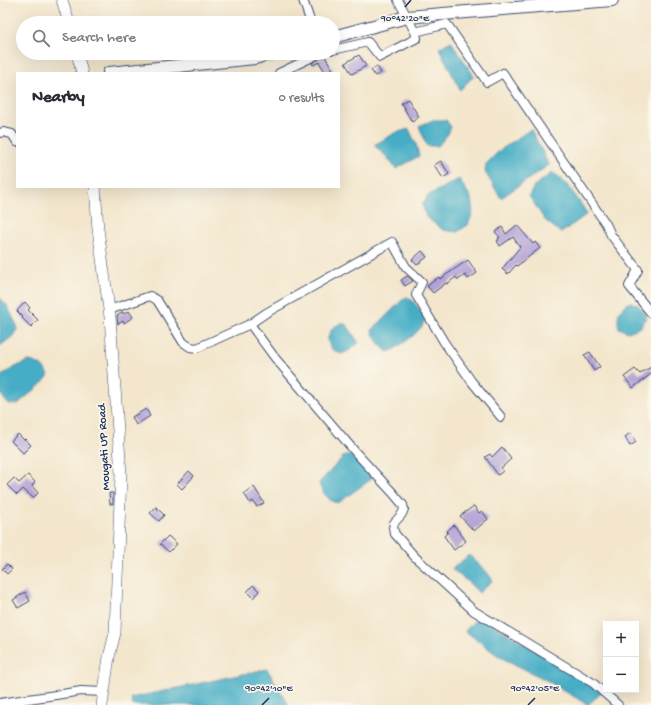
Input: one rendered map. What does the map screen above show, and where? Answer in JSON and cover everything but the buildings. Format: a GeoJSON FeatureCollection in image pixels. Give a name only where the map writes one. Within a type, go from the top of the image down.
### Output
{"type":"FeatureCollection","features":[{"type":"Feature","properties":{"kind":"main road"},"geometry":{"type":"LineString","coordinates":[[340,35],[407,17],[612,0]]}},
{"type":"Feature","properties":{"kind":"main road"},"geometry":{"type":"LineString","coordinates":[[119,72],[236,60]]}},
{"type":"Feature","properties":{"kind":"street"},"geometry":{"type":"LineString","coordinates":[[62,0],[68,16]]}},
{"type":"Feature","properties":{"kind":"street"},"geometry":{"type":"LineString","coordinates":[[303,0],[309,16]]}},
{"type":"Feature","properties":{"kind":"street"},"geometry":{"type":"LineString","coordinates":[[340,48],[368,42],[380,57],[417,38],[398,0]]}},
{"type":"Feature","properties":{"kind":"street"},"geometry":{"type":"LineString","coordinates":[[415,32],[447,24],[487,82],[503,73],[602,218],[611,235],[638,270],[629,286],[651,313]]}},
{"type":"Feature","properties":{"kind":"street"},"geometry":{"type":"LineString","coordinates":[[79,60],[82,72]]}},
{"type":"Feature","properties":{"kind":"street"},"geometry":{"type":"LineString","coordinates":[[281,72],[306,60]]}},
{"type":"Feature","properties":{"kind":"street"},"geometry":{"type":"LineString","coordinates":[[0,133],[3,132],[12,134],[16,140]]}},
{"type":"Feature","properties":{"kind":"street","name":"Mougati UP Road"},"geometry":{"type":"LineString","coordinates":[[94,188],[109,310],[122,474],[115,633],[109,657],[102,705]]}},
{"type":"Feature","properties":{"kind":"street"},"geometry":{"type":"LineString","coordinates":[[109,310],[150,296],[157,300],[183,342],[190,348],[197,348],[250,324],[285,302],[392,242],[406,267],[422,282],[416,294],[444,342],[472,382],[501,417]]}},
{"type":"Feature","properties":{"kind":"street"},"geometry":{"type":"LineString","coordinates":[[250,324],[275,358],[403,506],[404,509],[402,514],[394,523],[393,528],[395,534],[415,557],[474,611],[593,683],[618,705]]}},
{"type":"Feature","properties":{"kind":"street"},"geometry":{"type":"LineString","coordinates":[[0,703],[81,691],[104,692]]}},
{"type":"Feature","properties":{"kind":"water"},"geometry":{"type":"Polygon","coordinates":[[[451,41],[474,76],[460,90],[439,48],[451,41]]]}},
{"type":"Feature","properties":{"kind":"water"},"geometry":{"type":"Polygon","coordinates":[[[433,120],[446,120],[451,127],[448,134],[438,146],[427,146],[419,126],[433,120]]]}},
{"type":"Feature","properties":{"kind":"water"},"geometry":{"type":"Polygon","coordinates":[[[409,129],[416,144],[419,156],[396,169],[387,157],[374,145],[395,133],[409,129]]]}},
{"type":"Feature","properties":{"kind":"water"},"geometry":{"type":"Polygon","coordinates":[[[531,129],[549,165],[501,198],[485,172],[486,164],[499,151],[531,129]]]}},
{"type":"Feature","properties":{"kind":"water"},"geometry":{"type":"Polygon","coordinates":[[[552,173],[567,185],[577,197],[587,214],[561,233],[545,220],[529,196],[534,186],[552,173]]]}},
{"type":"Feature","properties":{"kind":"water"},"geometry":{"type":"Polygon","coordinates":[[[459,179],[471,198],[473,212],[468,225],[457,232],[443,230],[426,217],[422,204],[429,195],[459,179]]]}},
{"type":"Feature","properties":{"kind":"water"},"geometry":{"type":"Polygon","coordinates":[[[407,297],[413,301],[423,314],[424,323],[417,332],[388,352],[374,337],[372,330],[403,299],[407,297]]]}},
{"type":"Feature","properties":{"kind":"water"},"geometry":{"type":"Polygon","coordinates":[[[0,298],[7,305],[18,328],[12,337],[0,346],[0,298]]]}},
{"type":"Feature","properties":{"kind":"water"},"geometry":{"type":"Polygon","coordinates":[[[631,302],[638,305],[647,315],[641,327],[628,332],[619,328],[618,319],[622,307],[631,302]]]}},
{"type":"Feature","properties":{"kind":"water"},"geometry":{"type":"Polygon","coordinates":[[[342,323],[347,325],[359,343],[342,354],[332,349],[329,345],[328,336],[333,328],[342,323]]]}},
{"type":"Feature","properties":{"kind":"water"},"geometry":{"type":"Polygon","coordinates":[[[29,361],[40,365],[49,375],[38,387],[18,404],[8,404],[3,398],[1,392],[0,377],[21,364],[29,361]]]}},
{"type":"Feature","properties":{"kind":"water"},"geometry":{"type":"Polygon","coordinates":[[[346,455],[351,456],[371,474],[372,477],[341,501],[334,502],[329,499],[321,489],[319,483],[346,455]]]}},
{"type":"Feature","properties":{"kind":"water"},"geometry":{"type":"Polygon","coordinates":[[[469,555],[493,580],[479,593],[452,569],[469,555]]]}},
{"type":"Feature","properties":{"kind":"water"},"geometry":{"type":"Polygon","coordinates":[[[479,616],[602,692],[588,705],[546,680],[500,657],[465,631],[479,616]]]}},
{"type":"Feature","properties":{"kind":"water"},"geometry":{"type":"Polygon","coordinates":[[[267,669],[289,705],[132,705],[131,698],[267,669]]]}}]}
